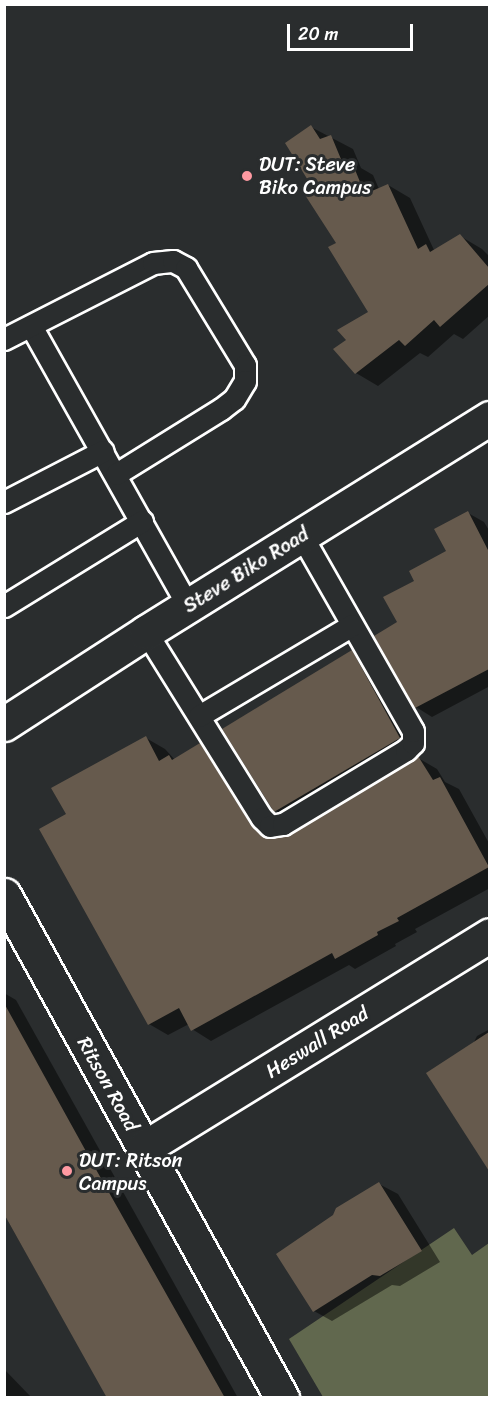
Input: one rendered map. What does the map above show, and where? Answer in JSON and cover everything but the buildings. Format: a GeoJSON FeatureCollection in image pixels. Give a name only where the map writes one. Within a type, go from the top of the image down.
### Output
{"type":"FeatureCollection","features":[{"type":"Feature","properties":{"kind":"street","name":"Steve Biko Road"},"geometry":{"type":"LineString","coordinates":[[4,724],[146,632],[489,418]]}},
{"type":"Feature","properties":{"kind":"street","name":"Ritson Road"},"geometry":{"type":"LineString","coordinates":[[4,895],[282,1398]]}},
{"type":"Feature","properties":{"kind":"street","name":"Heswall Road"},"geometry":{"type":"LineString","coordinates":[[144,1148],[489,935]]}},
{"type":"Feature","properties":{"kind":"lane"},"geometry":{"type":"LineString","coordinates":[[4,339],[153,263],[173,261],[186,268],[245,365],[245,381],[234,399],[116,474]]}},
{"type":"Feature","properties":{"kind":"lane"},"geometry":{"type":"LineString","coordinates":[[31,326],[188,606]]}},
{"type":"Feature","properties":{"kind":"lane"},"geometry":{"type":"LineString","coordinates":[[4,502],[103,452]]}},
{"type":"Feature","properties":{"kind":"lane"},"geometry":{"type":"LineString","coordinates":[[4,606],[142,521]]}},
{"type":"Feature","properties":{"kind":"lane"},"geometry":{"type":"LineString","coordinates":[[146,632],[262,818],[273,827],[283,824],[406,750],[415,740],[413,731],[301,535]]}},
{"type":"Feature","properties":{"kind":"lane"},"geometry":{"type":"LineString","coordinates":[[199,717],[352,625]]}},
{"type":"Feature","properties":{"kind":"green space"},"geometry":{"type":"Polygon","coordinates":[[[454,1228],[472,1255],[489,1243],[489,1397],[323,1397],[289,1339],[454,1228]]]}},
{"type":"Feature","properties":{"kind":"place","name":"DUT: Steve Biko Campus"},"geometry":{"type":"Point","coordinates":[247,176]}},
{"type":"Feature","properties":{"kind":"place","name":"DUT: Ritson Campus"},"geometry":{"type":"Point","coordinates":[67,1171]}}]}
